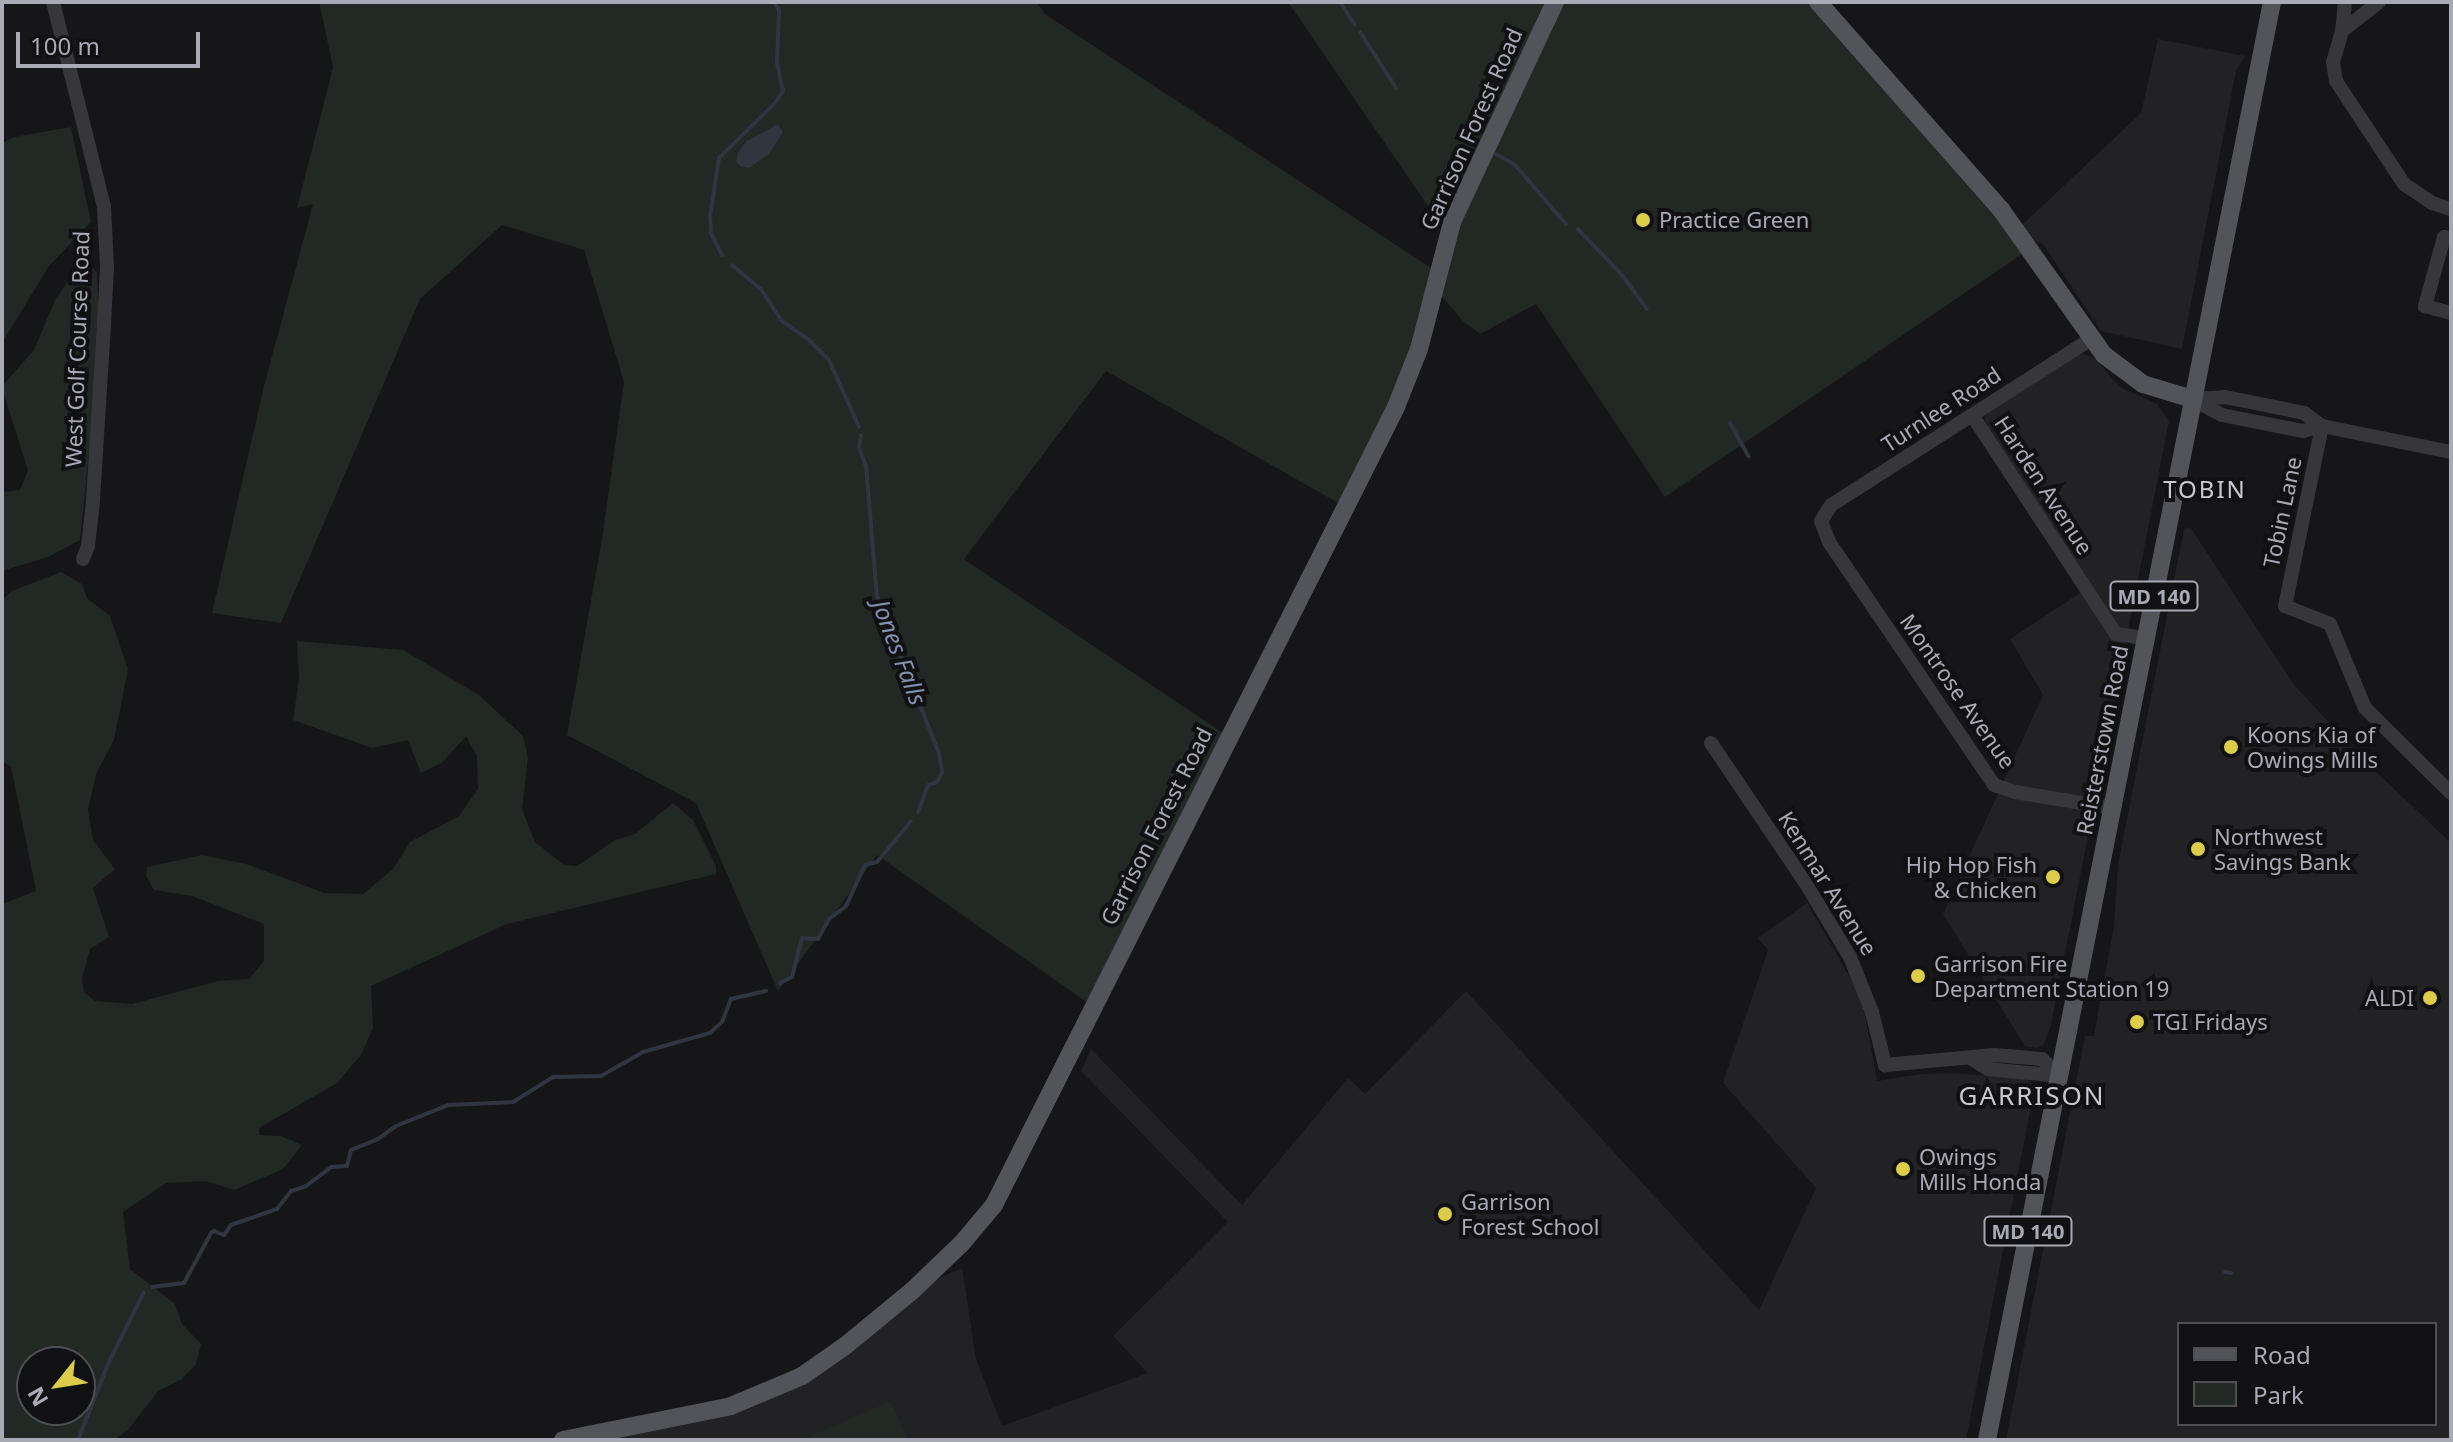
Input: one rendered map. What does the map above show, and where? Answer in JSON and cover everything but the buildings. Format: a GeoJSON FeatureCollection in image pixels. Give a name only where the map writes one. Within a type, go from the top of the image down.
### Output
{"type":"FeatureCollection","features":[{"type":"Feature","properties":{"kind":"main road","name":"Garrison Forest Road"},"geometry":{"type":"LineString","coordinates":[[563,1440],[731,1406],[802,1376],[845,1346],[912,1291],[962,1243],[994,1205],[1396,407],[1416,357],[1452,222],[1555,2]]}},
{"type":"Feature","properties":{"kind":"main road"},"geometry":{"type":"LineString","coordinates":[[1818,2],[2002,211],[2091,339],[2112,363],[2134,379],[2192,399]]}},
{"type":"Feature","properties":{"kind":"main road","name":"Reisterstown Road"},"geometry":{"type":"LineString","coordinates":[[1987,1440],[2272,2]]}},
{"type":"Feature","properties":{"kind":"street","name":"West Golf Course Road"},"geometry":{"type":"LineString","coordinates":[[53,2],[104,207],[104,325],[93,501],[88,546],[83,559]]}},
{"type":"Feature","properties":{"kind":"street"},"geometry":{"type":"LineString","coordinates":[[2345,2],[2342,31],[2333,62],[2341,91],[2404,184],[2432,203],[2451,209]]}},
{"type":"Feature","properties":{"kind":"street"},"geometry":{"type":"LineString","coordinates":[[2342,31],[2379,2]]}},
{"type":"Feature","properties":{"kind":"street"},"geometry":{"type":"LineString","coordinates":[[2451,239],[2444,237],[2425,306],[2451,313]]}},
{"type":"Feature","properties":{"kind":"street","name":"Turnlee Road"},"geometry":{"type":"LineString","coordinates":[[1821,521],[1831,505],[2091,339]]}},
{"type":"Feature","properties":{"kind":"street"},"geometry":{"type":"LineString","coordinates":[[2192,399],[2222,415],[2303,431],[2322,426],[2451,452]]}},
{"type":"Feature","properties":{"kind":"street","name":"Harden Avenue"},"geometry":{"type":"LineString","coordinates":[[1972,415],[2116,634],[2146,638]]}},
{"type":"Feature","properties":{"kind":"street","name":"Tobin Lane"},"geometry":{"type":"LineString","coordinates":[[2322,426],[2285,606],[2330,624],[2365,708],[2451,793]]}},
{"type":"Feature","properties":{"kind":"street","name":"Montrose Avenue"},"geometry":{"type":"LineString","coordinates":[[1821,521],[1829,542],[1994,785],[2015,792],[2113,808]]}},
{"type":"Feature","properties":{"kind":"street","name":"Kenmar Avenue"},"geometry":{"type":"LineString","coordinates":[[1711,743],[1808,887],[1850,957],[1872,1012],[1885,1065],[1995,1055],[2042,1059],[2059,1076]]}},
{"type":"Feature","properties":{"kind":"shaded area"},"geometry":{"type":"Polygon","coordinates":[[[2158,39],[2245,56],[2236,71],[2182,349],[2101,331],[2043,244],[2033,240],[2021,226],[2141,113],[2158,39]]]}},
{"type":"Feature","properties":{"kind":"shaded area"},"geometry":{"type":"Polygon","coordinates":[[[778,124],[783,132],[769,154],[749,168],[740,166],[736,161],[738,153],[747,141],[778,124]]]}},
{"type":"Feature","properties":{"kind":"shaded area"},"geometry":{"type":"Polygon","coordinates":[[[2079,352],[2094,358],[2120,387],[2157,404],[2169,421],[2051,1025],[2044,1044],[2037,1048],[2025,1046],[1943,914],[2043,695],[2010,639],[2091,586],[1985,424],[1985,417],[1989,411],[2079,352]]]}},
{"type":"Feature","properties":{"kind":"shaded area"},"geometry":{"type":"Polygon","coordinates":[[[2190,527],[2295,686],[2370,766],[2451,843],[2451,1440],[2006,1440],[2085,1036],[2094,1036],[2114,925],[2118,865],[2184,529],[2190,527]]]}},
{"type":"Feature","properties":{"kind":"shaded area","name":"Garrison Forest School"},"geometry":{"type":"Polygon","coordinates":[[[1807,903],[1855,986],[1865,1015],[1877,1081],[1921,1074],[1954,1073],[2027,1079],[2035,1086],[1966,1440],[604,1440],[731,1411],[931,1282],[962,1268],[976,1359],[1002,1426],[1148,1373],[1113,1336],[1228,1222],[1081,1071],[1091,1049],[1242,1205],[1348,1078],[1365,1094],[1466,991],[1759,1310],[1816,1188],[1723,1083],[1768,950],[1758,938],[1807,903]]]}},
{"type":"Feature","properties":{"kind":"green space"},"geometry":{"type":"Polygon","coordinates":[[[319,2],[1037,2],[1045,14],[1431,268],[1443,228],[1288,2],[1809,2],[1844,45],[1931,138],[2025,252],[1665,497],[1536,304],[1480,334],[1463,321],[1430,283],[1405,372],[1340,504],[1106,371],[964,559],[1223,733],[1088,1003],[877,855],[778,991],[696,803],[567,735],[602,539],[624,382],[584,250],[502,225],[420,299],[281,623],[212,613],[264,386],[313,204],[297,208],[333,67],[319,2]]]}},
{"type":"Feature","properties":{"kind":"green space"},"geometry":{"type":"Polygon","coordinates":[[[71,127],[91,222],[49,266],[2,343],[2,143],[14,137],[71,127]]]}},
{"type":"Feature","properties":{"kind":"green space"},"geometry":{"type":"Polygon","coordinates":[[[88,263],[97,272],[100,347],[80,540],[48,557],[2,571],[2,492],[20,490],[28,470],[3,392],[4,384],[34,350],[56,298],[76,271],[88,263]]]}},
{"type":"Feature","properties":{"kind":"green space"},"geometry":{"type":"Polygon","coordinates":[[[61,572],[82,584],[87,598],[110,616],[128,669],[114,740],[96,774],[88,810],[93,840],[115,869],[93,888],[109,937],[90,949],[82,978],[84,992],[95,1001],[132,1004],[218,981],[249,979],[264,961],[264,924],[192,896],[154,890],[146,876],[147,867],[202,855],[246,864],[325,893],[363,894],[393,869],[410,842],[459,816],[478,789],[477,756],[466,736],[443,762],[421,773],[408,740],[372,748],[293,720],[299,679],[297,641],[403,650],[479,695],[523,736],[528,758],[522,809],[535,842],[564,865],[577,866],[615,840],[635,834],[673,803],[693,820],[716,866],[716,874],[507,924],[371,986],[373,1028],[361,1055],[337,1083],[259,1128],[259,1135],[281,1136],[302,1145],[283,1169],[234,1190],[206,1181],[166,1183],[123,1212],[130,1269],[175,1304],[182,1324],[201,1344],[196,1364],[182,1379],[158,1391],[128,1430],[114,1440],[2,1440],[2,904],[36,891],[11,767],[2,761],[2,600],[12,591],[61,572]]]}},
{"type":"Feature","properties":{"kind":"green space"},"geometry":{"type":"Polygon","coordinates":[[[891,1401],[908,1440],[801,1440],[891,1401]]]}},
{"type":"Feature","properties":{"kind":"waterway","name":"Jones Falls"},"geometry":{"type":"LineString","coordinates":[[722,255],[711,233],[710,216],[719,158],[775,103],[783,91],[777,62],[779,10],[774,2]]}},
{"type":"Feature","properties":{"kind":"waterway"},"geometry":{"type":"LineString","coordinates":[[1340,2],[1355,25]]}},
{"type":"Feature","properties":{"kind":"waterway"},"geometry":{"type":"LineString","coordinates":[[1360,32],[1396,88]]}},
{"type":"Feature","properties":{"kind":"waterway"},"geometry":{"type":"LineString","coordinates":[[1496,154],[1515,165],[1566,224]]}},
{"type":"Feature","properties":{"kind":"waterway"},"geometry":{"type":"LineString","coordinates":[[1578,229],[1622,275],[1647,309]]}},
{"type":"Feature","properties":{"kind":"waterway","name":"Jones Falls"},"geometry":{"type":"LineString","coordinates":[[732,265],[761,289],[782,321],[808,339],[829,360],[859,427]]}},
{"type":"Feature","properties":{"kind":"waterway"},"geometry":{"type":"LineString","coordinates":[[1730,423],[1748,456]]}},
{"type":"Feature","properties":{"kind":"waterway","name":"Jones Falls"},"geometry":{"type":"LineString","coordinates":[[861,435],[859,448],[866,466],[877,596],[939,753],[942,773],[937,782],[928,785],[918,812]]}},
{"type":"Feature","properties":{"kind":"waterway","name":"Jones Falls"},"geometry":{"type":"LineString","coordinates":[[780,983],[792,977],[802,938],[818,939],[829,919],[846,906],[865,865],[877,862],[911,821]]}},
{"type":"Feature","properties":{"kind":"waterway","name":"Jones Falls"},"geometry":{"type":"LineString","coordinates":[[152,1287],[184,1283],[211,1233],[214,1231],[224,1235],[231,1225],[277,1209],[291,1191],[306,1186],[331,1167],[347,1166],[351,1150],[378,1139],[396,1126],[448,1105],[513,1102],[553,1077],[601,1076],[643,1052],[710,1033],[722,1022],[731,999],[766,991]]}},
{"type":"Feature","properties":{"kind":"waterway"},"geometry":{"type":"LineString","coordinates":[[2225,1272],[2231,1273]]}},
{"type":"Feature","properties":{"kind":"waterway","name":"Jones Falls"},"geometry":{"type":"LineString","coordinates":[[78,1440],[108,1364],[144,1292]]}},
{"type":"Feature","properties":{"kind":"place","name":"Practice Green"},"geometry":{"type":"Point","coordinates":[1643,220]}},
{"type":"Feature","properties":{"kind":"place","name":"Koons Kia of Owings Mills"},"geometry":{"type":"Point","coordinates":[2231,747]}},
{"type":"Feature","properties":{"kind":"place","name":"Northwest Savings Bank"},"geometry":{"type":"Point","coordinates":[2198,849]}},
{"type":"Feature","properties":{"kind":"place","name":"Hip Hop Fish & Chicken"},"geometry":{"type":"Point","coordinates":[2053,877]}},
{"type":"Feature","properties":{"kind":"place","name":"Garrison Fire Department Station 19"},"geometry":{"type":"Point","coordinates":[1918,976]}},
{"type":"Feature","properties":{"kind":"place","name":"ALDI"},"geometry":{"type":"Point","coordinates":[2430,998]}},
{"type":"Feature","properties":{"kind":"place","name":"TGI Fridays"},"geometry":{"type":"Point","coordinates":[2137,1022]}},
{"type":"Feature","properties":{"kind":"place","name":"Owings Mills Honda"},"geometry":{"type":"Point","coordinates":[1903,1169]}},
{"type":"Feature","properties":{"kind":"place","name":"Garrison Forest School"},"geometry":{"type":"Point","coordinates":[1445,1214]}},
{"type":"Feature","properties":{"kind":"district","name":"TOBIN"},"geometry":{"type":"Point","coordinates":[2205,489]}},
{"type":"Feature","properties":{"kind":"district","name":"GARRISON"},"geometry":{"type":"Point","coordinates":[2032,1096]}}]}
